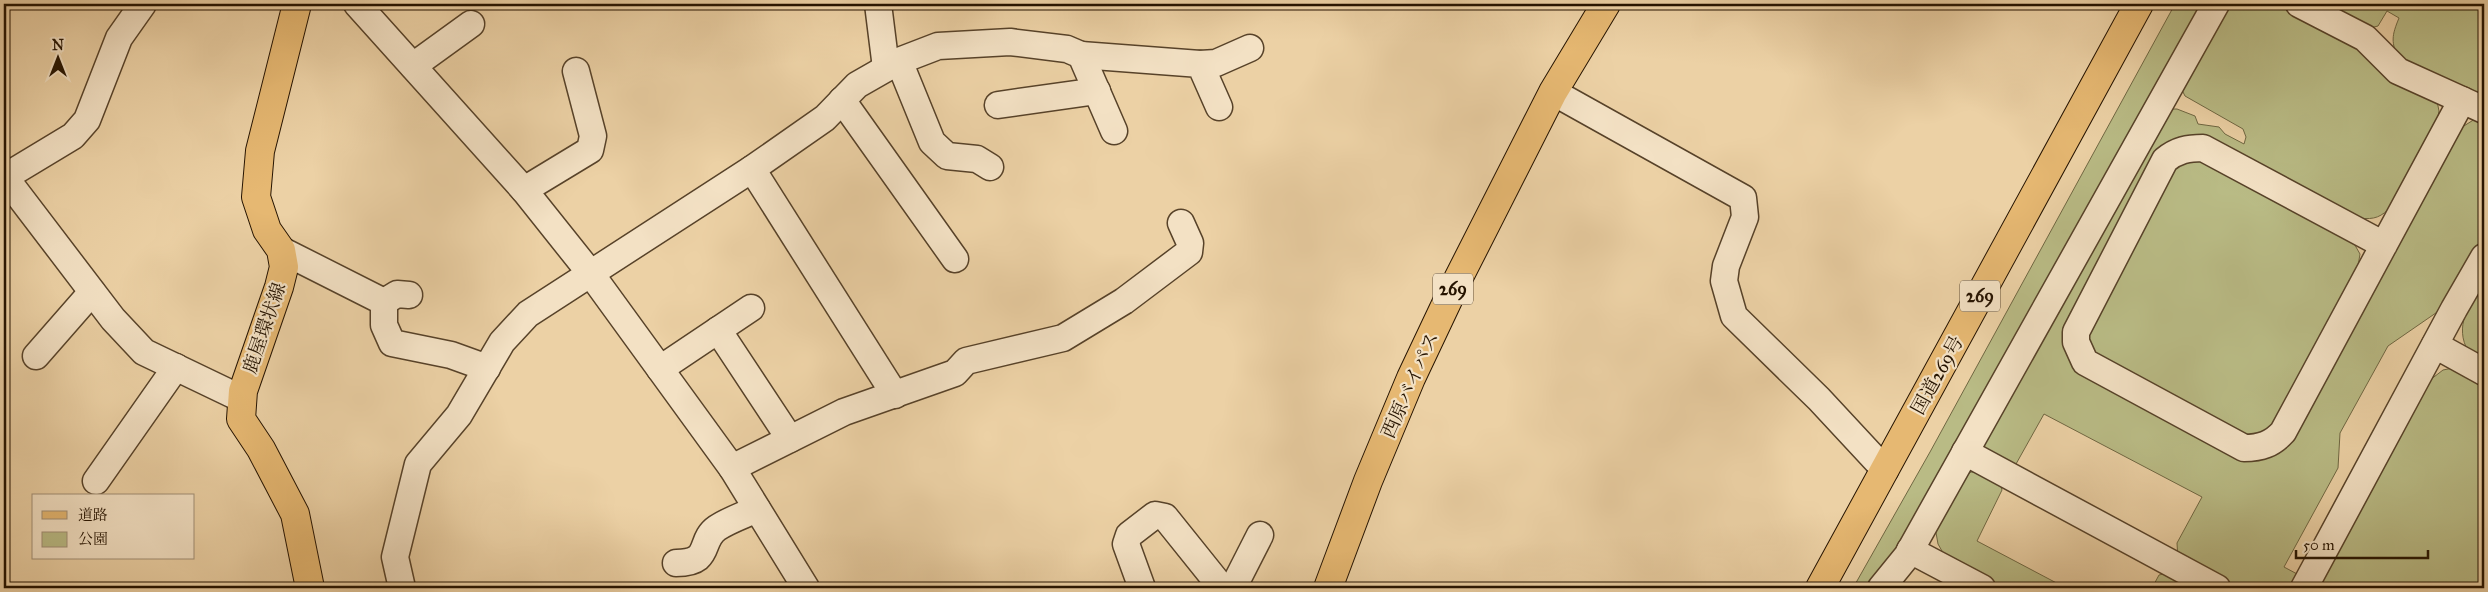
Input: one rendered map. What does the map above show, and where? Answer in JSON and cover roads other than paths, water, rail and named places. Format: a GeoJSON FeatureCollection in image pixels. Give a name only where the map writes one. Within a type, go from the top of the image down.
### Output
{"type":"FeatureCollection","features":[{"type":"Feature","properties":{"kind":"main road"},"geometry":{"type":"LineString","coordinates":[[281,250],[267,230],[256,197],[260,151],[297,4]]}},
{"type":"Feature","properties":{"kind":"main road","name":"西原バイパス"},"geometry":{"type":"LineString","coordinates":[[1328,588],[1365,489],[1412,378],[1455,285],[1553,92],[1606,4]]}},
{"type":"Feature","properties":{"kind":"main road","name":"国道269号"},"geometry":{"type":"LineString","coordinates":[[1820,588],[2139,4]]}},
{"type":"Feature","properties":{"kind":"main road","name":"鹿屋環状線"},"geometry":{"type":"LineString","coordinates":[[281,250],[284,267],[279,287],[243,391],[241,419],[261,450],[295,514],[310,588]]}},
{"type":"Feature","properties":{"kind":"street"},"geometry":{"type":"LineString","coordinates":[[143,4],[119,38],[87,120],[73,136],[4,177],[92,292],[144,352],[242,399]]}},
{"type":"Feature","properties":{"kind":"street"},"geometry":{"type":"LineString","coordinates":[[357,4],[524,190],[591,274],[732,468],[806,588]]}},
{"type":"Feature","properties":{"kind":"street"},"geometry":{"type":"LineString","coordinates":[[878,4],[892,65],[932,142],[946,156],[977,159],[990,167]]}},
{"type":"Feature","properties":{"kind":"street"},"geometry":{"type":"LineString","coordinates":[[1881,588],[1910,550],[2216,4]]}},
{"type":"Feature","properties":{"kind":"street"},"geometry":{"type":"LineString","coordinates":[[2311,7],[2365,38],[2398,71],[2473,105],[2384,245],[2283,432],[2266,445],[2244,448],[2085,362],[2079,352],[2076,332],[2165,160],[2174,152],[2188,148],[2204,148],[2384,245]]}},
{"type":"Feature","properties":{"kind":"street"},"geometry":{"type":"LineString","coordinates":[[413,66],[471,24]]}},
{"type":"Feature","properties":{"kind":"street"},"geometry":{"type":"LineString","coordinates":[[402,588],[395,557],[418,464],[459,415],[502,342],[528,314],[752,169],[825,118],[856,85],[892,65],[938,46],[1010,42],[1067,50],[1081,55],[1200,64],[1216,63],[1250,48]]}},
{"type":"Feature","properties":{"kind":"street"},"geometry":{"type":"LineString","coordinates":[[1081,55],[1114,131]]}},
{"type":"Feature","properties":{"kind":"street"},"geometry":{"type":"LineString","coordinates":[[1200,64],[1219,108]]}},
{"type":"Feature","properties":{"kind":"street"},"geometry":{"type":"LineString","coordinates":[[524,190],[590,150],[593,136],[576,71]]}},
{"type":"Feature","properties":{"kind":"street"},"geometry":{"type":"LineString","coordinates":[[998,105],[1097,91]]}},
{"type":"Feature","properties":{"kind":"street"},"geometry":{"type":"LineString","coordinates":[[1553,92],[1743,198],[1745,217],[1726,266],[1724,281],[1734,316],[1819,399],[1885,470]]}},
{"type":"Feature","properties":{"kind":"street"},"geometry":{"type":"LineString","coordinates":[[842,100],[955,259]]}},
{"type":"Feature","properties":{"kind":"street"},"geometry":{"type":"LineString","coordinates":[[752,169],[894,395]]}},
{"type":"Feature","properties":{"kind":"street"},"geometry":{"type":"LineString","coordinates":[[732,468],[844,412],[955,373],[966,361],[1063,338],[1124,301],[1189,252],[1190,243],[1181,223]]}},
{"type":"Feature","properties":{"kind":"street"},"geometry":{"type":"LineString","coordinates":[[281,250],[384,302]]}},
{"type":"Feature","properties":{"kind":"street"},"geometry":{"type":"LineString","coordinates":[[2304,588],[2434,344],[2484,257]]}},
{"type":"Feature","properties":{"kind":"street"},"geometry":{"type":"LineString","coordinates":[[36,356],[92,292]]}},
{"type":"Feature","properties":{"kind":"street"},"geometry":{"type":"LineString","coordinates":[[384,302],[397,294],[410,295]]}},
{"type":"Feature","properties":{"kind":"street"},"geometry":{"type":"LineString","coordinates":[[384,302],[384,326],[392,343],[451,355],[487,368]]}},
{"type":"Feature","properties":{"kind":"street"},"geometry":{"type":"LineString","coordinates":[[660,369],[751,308]]}},
{"type":"Feature","properties":{"kind":"street"},"geometry":{"type":"LineString","coordinates":[[718,330],[790,439]]}},
{"type":"Feature","properties":{"kind":"street"},"geometry":{"type":"LineString","coordinates":[[2434,344],[2484,372]]}},
{"type":"Feature","properties":{"kind":"street"},"geometry":{"type":"LineString","coordinates":[[96,480],[176,367]]}},
{"type":"Feature","properties":{"kind":"street"},"geometry":{"type":"LineString","coordinates":[[1965,452],[2216,588]]}},
{"type":"Feature","properties":{"kind":"street"},"geometry":{"type":"LineString","coordinates":[[676,564],[689,563],[700,556],[716,529],[757,509]]}},
{"type":"Feature","properties":{"kind":"street"},"geometry":{"type":"LineString","coordinates":[[1142,588],[1126,544],[1129,535],[1155,515],[1165,517],[1222,588]]}},
{"type":"Feature","properties":{"kind":"street"},"geometry":{"type":"LineString","coordinates":[[1233,588],[1260,535]]}},
{"type":"Feature","properties":{"kind":"street"},"geometry":{"type":"LineString","coordinates":[[1910,550],[1982,588]]}}]}
